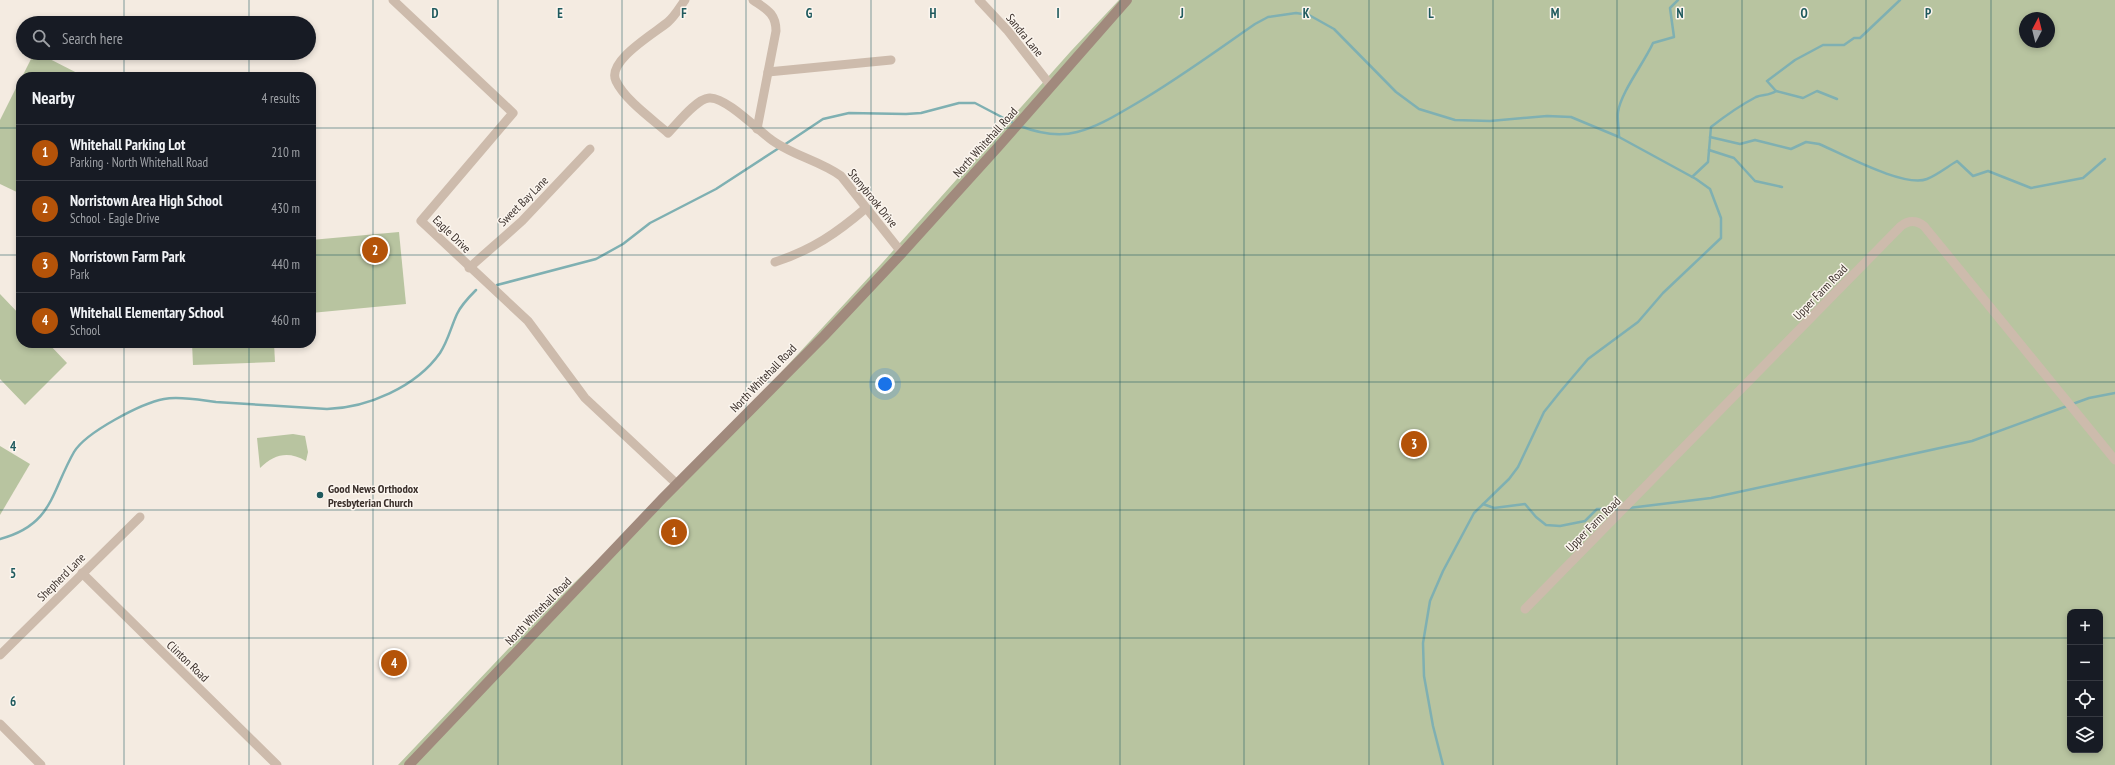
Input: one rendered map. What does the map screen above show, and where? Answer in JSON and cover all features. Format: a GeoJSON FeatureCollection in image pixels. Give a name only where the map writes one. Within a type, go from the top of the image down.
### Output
{"type":"FeatureCollection","features":[{"type":"Feature","properties":{"kind":"main road","name":"North Whitehall Road"},"geometry":{"type":"LineString","coordinates":[[409,765],[902,253],[998,148],[1127,0]]}},
{"type":"Feature","properties":{"kind":"street","name":"Eagle Drive"},"geometry":{"type":"LineString","coordinates":[[393,0],[513,113],[421,221],[469,268],[528,321],[575,385],[595,409],[678,485]]}},
{"type":"Feature","properties":{"kind":"street","name":"Stonybrook Drive"},"geometry":{"type":"LineString","coordinates":[[685,0],[670,21],[634,47],[617,65],[614,73],[615,80],[625,94],[668,133],[700,101],[708,98],[714,98],[729,106],[778,146],[829,167],[841,176],[902,253]]}},
{"type":"Feature","properties":{"kind":"street"},"geometry":{"type":"LineString","coordinates":[[753,0],[773,14],[776,22],[757,129]]}},
{"type":"Feature","properties":{"kind":"street","name":"Sandra Lane"},"geometry":{"type":"LineString","coordinates":[[979,0],[1008,31],[1051,86]]}},
{"type":"Feature","properties":{"kind":"street"},"geometry":{"type":"LineString","coordinates":[[768,72],[891,60]]}},
{"type":"Feature","properties":{"kind":"street","name":"Sweet Bay Lane"},"geometry":{"type":"LineString","coordinates":[[469,268],[522,221],[590,148]]}},
{"type":"Feature","properties":{"kind":"street"},"geometry":{"type":"LineString","coordinates":[[775,262],[800,254],[839,231],[866,208]]}},
{"type":"Feature","properties":{"kind":"street","name":"Upper Farm Road"},"geometry":{"type":"LineString","coordinates":[[1525,609],[1901,226],[1910,221],[1915,221],[1924,226],[2115,460]]}},
{"type":"Feature","properties":{"kind":"street","name":"Shepherd Lane"},"geometry":{"type":"LineString","coordinates":[[0,655],[82,573],[140,518]]}},
{"type":"Feature","properties":{"kind":"street","name":"Clinton Road"},"geometry":{"type":"LineString","coordinates":[[82,573],[277,765]]}},
{"type":"Feature","properties":{"kind":"street"},"geometry":{"type":"LineString","coordinates":[[0,724],[41,765]]}},
{"type":"Feature","properties":{"kind":"green space"},"geometry":{"type":"Polygon","coordinates":[[[1119,0],[2115,0],[2115,765],[398,765],[530,626],[650,509],[775,379],[883,262],[1071,51],[1119,0]]]}},
{"type":"Feature","properties":{"kind":"green space"},"geometry":{"type":"Polygon","coordinates":[[[30,60],[52,60],[75,72],[24,72],[30,60]]]}},
{"type":"Feature","properties":{"kind":"green space"},"geometry":{"type":"Polygon","coordinates":[[[16,88],[16,192],[0,184],[0,120],[16,88]]]}},
{"type":"Feature","properties":{"kind":"green space"},"geometry":{"type":"Polygon","coordinates":[[[399,232],[406,304],[316,313],[316,240],[399,232]]]}},
{"type":"Feature","properties":{"kind":"green space"},"geometry":{"type":"Polygon","coordinates":[[[0,294],[16,311],[16,348],[53,348],[67,363],[25,405],[0,379],[0,294]]]}},
{"type":"Feature","properties":{"kind":"green space"},"geometry":{"type":"Polygon","coordinates":[[[192,348],[274,348],[275,362],[193,365],[192,348]]]}},
{"type":"Feature","properties":{"kind":"green space"},"geometry":{"type":"Polygon","coordinates":[[[293,434],[305,436],[308,452],[306,461],[287,455],[276,457],[260,468],[257,438],[293,434]]]}},
{"type":"Feature","properties":{"kind":"green space"},"geometry":{"type":"Polygon","coordinates":[[[0,446],[30,464],[0,515],[0,446]]]}},
{"type":"Feature","properties":{"kind":"waterway"},"geometry":{"type":"LineString","coordinates":[[1619,137],[1618,112],[1623,96],[1653,43],[1674,37],[1670,8],[1678,0]]}},
{"type":"Feature","properties":{"kind":"waterway"},"geometry":{"type":"LineString","coordinates":[[1692,177],[1708,162],[1711,127],[1732,111],[1750,100],[1776,91],[1767,81],[1795,60],[1823,45],[1844,45],[1854,38],[1860,38],[1900,0]]}},
{"type":"Feature","properties":{"kind":"waterway"},"geometry":{"type":"LineString","coordinates":[[1020,126],[1034,131],[1055,134],[1070,133],[1093,127],[1152,94],[1197,65],[1255,24],[1268,17],[1296,13],[1309,15],[1334,29],[1396,92],[1419,109],[1455,120],[1490,121],[1547,116],[1571,117],[1619,137],[1696,179],[1710,189],[1721,218],[1721,238],[1663,293],[1638,322],[1588,359],[1560,392],[1544,412],[1518,467],[1509,479],[1474,513],[1443,571],[1430,601],[1423,643],[1424,676],[1433,726],[1443,765]]}},
{"type":"Feature","properties":{"kind":"waterway"},"geometry":{"type":"LineString","coordinates":[[1776,91],[1803,98],[1817,91],[1837,99]]}},
{"type":"Feature","properties":{"kind":"waterway"},"geometry":{"type":"LineString","coordinates":[[784,145],[823,119],[849,113],[921,113],[959,103],[975,103],[1015,124]]}},
{"type":"Feature","properties":{"kind":"waterway"},"geometry":{"type":"LineString","coordinates":[[1710,137],[1740,144],[1755,140],[1791,149],[1806,142],[1819,144],[1873,169],[1904,179],[1927,179],[1957,161],[1973,176],[1988,171],[2031,188],[2083,178],[2105,159]]}},
{"type":"Feature","properties":{"kind":"waterway"},"geometry":{"type":"LineString","coordinates":[[497,285],[596,259],[623,244],[650,223],[716,189],[779,148]]}},
{"type":"Feature","properties":{"kind":"waterway"},"geometry":{"type":"LineString","coordinates":[[1709,150],[1734,158],[1755,181],[1782,187]]}},
{"type":"Feature","properties":{"kind":"waterway"},"geometry":{"type":"LineString","coordinates":[[0,539],[17,533],[31,525],[41,516],[74,452],[80,444],[102,427],[129,412],[142,406],[170,398],[327,409],[358,405],[374,400],[404,385],[418,376],[430,365],[443,348],[455,319],[465,301],[476,290]]}},
{"type":"Feature","properties":{"kind":"waterway"},"geometry":{"type":"LineString","coordinates":[[1629,508],[1711,498],[1972,441],[2089,398],[2115,393]]}},
{"type":"Feature","properties":{"kind":"waterway"},"geometry":{"type":"LineString","coordinates":[[1483,504],[1494,508],[1525,504],[1536,517],[1546,525],[1560,526],[1585,521],[1597,509],[1620,509]]}},
{"type":"Feature","properties":{"kind":"place","name":"Norristown Area High School"},"geometry":{"type":"Point","coordinates":[375,250]}},
{"type":"Feature","properties":{"kind":"place","name":"Norristown Farm Park"},"geometry":{"type":"Point","coordinates":[1414,444]}},
{"type":"Feature","properties":{"kind":"place","name":"Good News Orthodox Presbyterian Church"},"geometry":{"type":"Point","coordinates":[320,495]}},
{"type":"Feature","properties":{"kind":"place","name":"Whitehall Parking Lot"},"geometry":{"type":"Point","coordinates":[674,532]}},
{"type":"Feature","properties":{"kind":"place","name":"Whitehall Elementary School"},"geometry":{"type":"Point","coordinates":[394,663]}}]}
